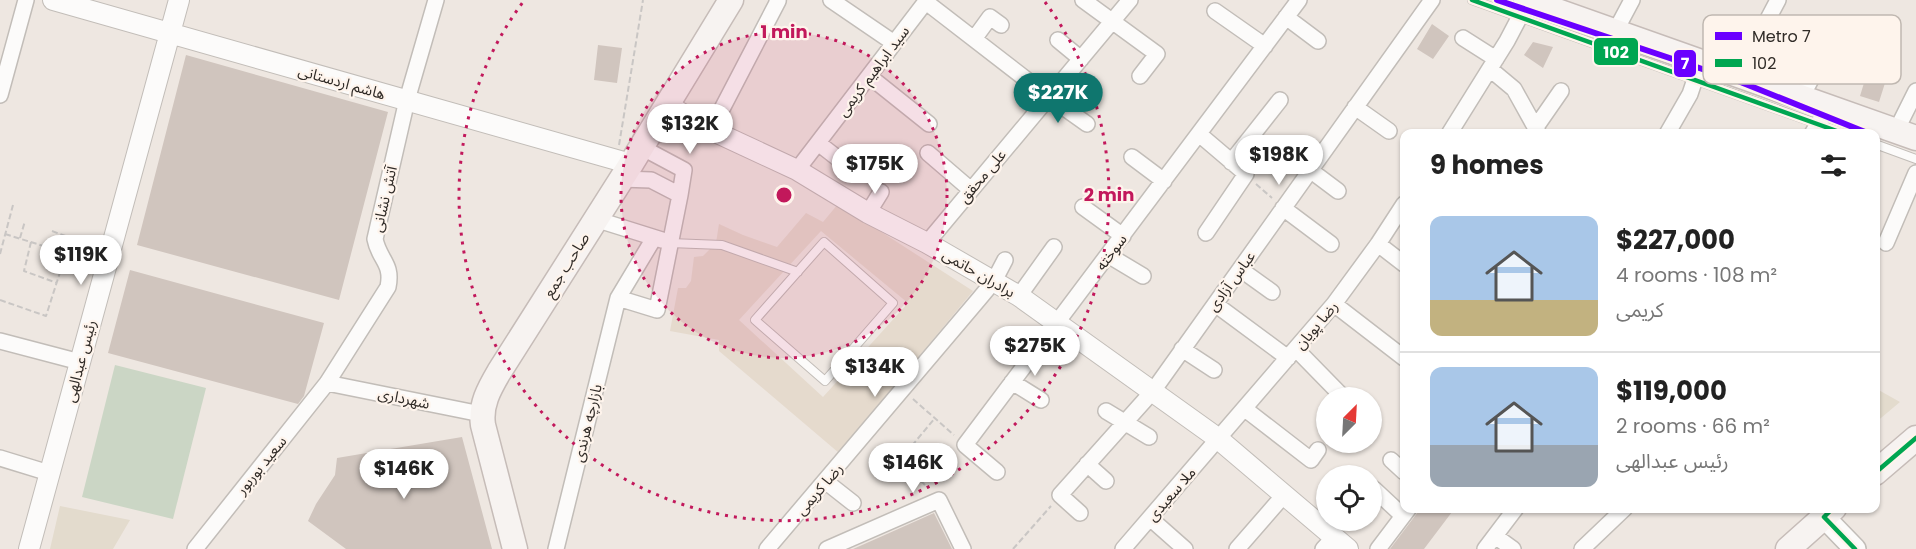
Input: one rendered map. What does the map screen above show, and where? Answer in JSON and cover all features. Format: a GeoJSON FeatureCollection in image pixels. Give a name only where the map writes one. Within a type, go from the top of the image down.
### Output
{"type":"FeatureCollection","features":[{"type":"Feature","properties":{"kind":"main road","name":"صاحب جمع"},"geometry":{"type":"LineString","coordinates":[[481,414],[485,399],[499,372],[596,219],[627,162],[667,105],[731,0]]}},
{"type":"Feature","properties":{"kind":"main road"},"geometry":{"type":"LineString","coordinates":[[1524,6],[1616,30],[1703,70]]}},
{"type":"Feature","properties":{"kind":"main road"},"geometry":{"type":"LineString","coordinates":[[1768,84],[1802,96],[1820,121],[1873,129]]}},
{"type":"Feature","properties":{"kind":"main road"},"geometry":{"type":"LineString","coordinates":[[1880,130],[1906,134]]}},
{"type":"Feature","properties":{"kind":"main road"},"geometry":{"type":"LineString","coordinates":[[481,414],[515,549]]}},
{"type":"Feature","properties":{"kind":"main road"},"geometry":{"type":"LineString","coordinates":[[1880,471],[1916,439]]}},
{"type":"Feature","properties":{"kind":"main road"},"geometry":{"type":"LineString","coordinates":[[1788,549],[1826,513]]}},
{"type":"Feature","properties":{"kind":"main road"},"geometry":{"type":"LineString","coordinates":[[1829,513],[1855,549]]}},
{"type":"Feature","properties":{"kind":"street"},"geometry":{"type":"LineString","coordinates":[[0,95],[26,0]]}},
{"type":"Feature","properties":{"kind":"street","name":"هاشم اردستانی"},"geometry":{"type":"LineString","coordinates":[[53,0],[627,162]]}},
{"type":"Feature","properties":{"kind":"street","name":"رئیس عبدالهی"},"geometry":{"type":"LineString","coordinates":[[29,549],[179,0]]}},
{"type":"Feature","properties":{"kind":"street","name":"آتش نشانی"},"geometry":{"type":"LineString","coordinates":[[327,382],[388,287],[389,268],[377,250],[375,239],[407,100],[436,0]]}},
{"type":"Feature","properties":{"kind":"street"},"geometry":{"type":"LineString","coordinates":[[711,130],[777,0]]}},
{"type":"Feature","properties":{"kind":"street"},"geometry":{"type":"LineString","coordinates":[[831,0],[894,43]]}},
{"type":"Feature","properties":{"kind":"street"},"geometry":{"type":"LineString","coordinates":[[1083,0],[1157,54],[1140,76]]}},
{"type":"Feature","properties":{"kind":"street","name":"علی محقق"},"geometry":{"type":"LineString","coordinates":[[927,243],[1130,0]]}},
{"type":"Feature","properties":{"kind":"street","name":"سوخته"},"geometry":{"type":"LineString","coordinates":[[965,445],[1299,0]]}},
{"type":"Feature","properties":{"kind":"street","name":"عباس آزادی"},"geometry":{"type":"LineString","coordinates":[[1060,495],[1153,391],[1432,0]]}},
{"type":"Feature","properties":{"kind":"street"},"geometry":{"type":"LineString","coordinates":[[1616,30],[1632,0]]}},
{"type":"Feature","properties":{"kind":"street"},"geometry":{"type":"LineString","coordinates":[[1770,15],[1778,0]]}},
{"type":"Feature","properties":{"kind":"street"},"geometry":{"type":"LineString","coordinates":[[926,1],[1087,124]]}},
{"type":"Feature","properties":{"kind":"street","name":"سید ابراهیم کریمی"},"geometry":{"type":"LineString","coordinates":[[797,170],[926,1]]}},
{"type":"Feature","properties":{"kind":"street"},"geometry":{"type":"LineString","coordinates":[[1452,129],[1493,64],[1524,6]]}},
{"type":"Feature","properties":{"kind":"street"},"geometry":{"type":"LineString","coordinates":[[1215,11],[1265,46]]}},
{"type":"Feature","properties":{"kind":"street"},"geometry":{"type":"LineString","coordinates":[[974,39],[990,17],[1001,25]]}},
{"type":"Feature","properties":{"kind":"street"},"geometry":{"type":"LineString","coordinates":[[1286,17],[1318,42]]}},
{"type":"Feature","properties":{"kind":"street"},"geometry":{"type":"LineString","coordinates":[[1463,38],[1493,64],[1514,89],[1536,129]]}},
{"type":"Feature","properties":{"kind":"street"},"geometry":{"type":"LineString","coordinates":[[1058,39],[1081,59]]}},
{"type":"Feature","properties":{"kind":"street"},"geometry":{"type":"LineString","coordinates":[[1670,129],[1690,94],[1698,70]]}},
{"type":"Feature","properties":{"kind":"street"},"geometry":{"type":"LineString","coordinates":[[868,76],[929,124]]}},
{"type":"Feature","properties":{"kind":"street"},"geometry":{"type":"LineString","coordinates":[[1802,96],[1808,84]]}},
{"type":"Feature","properties":{"kind":"street"},"geometry":{"type":"LineString","coordinates":[[1538,129],[1561,91]]}},
{"type":"Feature","properties":{"kind":"street"},"geometry":{"type":"LineString","coordinates":[[1906,134],[1916,91]]}},
{"type":"Feature","properties":{"kind":"street"},"geometry":{"type":"LineString","coordinates":[[1231,162],[1280,100]]}},
{"type":"Feature","properties":{"kind":"street","name":"برادران حاتمی"},"geometry":{"type":"LineString","coordinates":[[667,105],[711,130],[797,170],[868,213],[927,243],[1019,296],[1219,439],[1284,495],[1335,545]]}},
{"type":"Feature","properties":{"kind":"street"},"geometry":{"type":"LineString","coordinates":[[1355,107],[1389,131]]}},
{"type":"Feature","properties":{"kind":"street"},"geometry":{"type":"LineString","coordinates":[[1199,134],[1246,174],[1206,233]]}},
{"type":"Feature","properties":{"kind":"street"},"geometry":{"type":"LineString","coordinates":[[818,143],[858,174]]}},
{"type":"Feature","properties":{"kind":"street"},"geometry":{"type":"LineString","coordinates":[[928,153],[971,190]]}},
{"type":"Feature","properties":{"kind":"street"},"geometry":{"type":"LineString","coordinates":[[1132,157],[1164,181]]}},
{"type":"Feature","properties":{"kind":"street"},"geometry":{"type":"LineString","coordinates":[[627,162],[651,180],[680,195]]}},
{"type":"Feature","properties":{"kind":"street"},"geometry":{"type":"LineString","coordinates":[[618,298],[657,310],[684,170],[627,162]]}},
{"type":"Feature","properties":{"kind":"street"},"geometry":{"type":"LineString","coordinates":[[1310,170],[1338,191]]}},
{"type":"Feature","properties":{"kind":"street"},"geometry":{"type":"LineString","coordinates":[[1886,243],[1916,173]]}},
{"type":"Feature","properties":{"kind":"street"},"geometry":{"type":"LineString","coordinates":[[868,213],[881,192]]}},
{"type":"Feature","properties":{"kind":"street"},"geometry":{"type":"LineString","coordinates":[[1083,207],[1123,236]]}},
{"type":"Feature","properties":{"kind":"street"},"geometry":{"type":"LineString","coordinates":[[1283,208],[1330,244]]}},
{"type":"Feature","properties":{"kind":"street","name":"رضا پویان"},"geometry":{"type":"LineString","coordinates":[[1219,439],[1335,304],[1400,210]]}},
{"type":"Feature","properties":{"kind":"street"},"geometry":{"type":"LineString","coordinates":[[596,219],[670,243]]}},
{"type":"Feature","properties":{"kind":"street","name":"بازارچه هرندی"},"geometry":{"type":"LineString","coordinates":[[556,549],[618,298],[654,238]]}},
{"type":"Feature","properties":{"kind":"street"},"geometry":{"type":"LineString","coordinates":[[1378,244],[1400,261]]}},
{"type":"Feature","properties":{"kind":"street"},"geometry":{"type":"LineString","coordinates":[[1019,296],[1054,247]]}},
{"type":"Feature","properties":{"kind":"street"},"geometry":{"type":"LineString","coordinates":[[1108,255],[1143,276]]}},
{"type":"Feature","properties":{"kind":"street","name":"رضا کریمی"},"geometry":{"type":"LineString","coordinates":[[767,549],[994,281],[1005,260]]}},
{"type":"Feature","properties":{"kind":"street"},"geometry":{"type":"LineString","coordinates":[[1240,269],[1272,292]]}},
{"type":"Feature","properties":{"kind":"street"},"geometry":{"type":"LineString","coordinates":[[1215,304],[1292,354],[1331,387]]}},
{"type":"Feature","properties":{"kind":"street"},"geometry":{"type":"LineString","coordinates":[[1335,304],[1400,355]]}},
{"type":"Feature","properties":{"kind":"street"},"geometry":{"type":"LineString","coordinates":[[0,341],[80,362]]}},
{"type":"Feature","properties":{"kind":"street"},"geometry":{"type":"LineString","coordinates":[[1182,349],[1214,370]]}},
{"type":"Feature","properties":{"kind":"street","name":"شهرداری"},"geometry":{"type":"LineString","coordinates":[[327,382],[481,414]]}},
{"type":"Feature","properties":{"kind":"street","name":"سعید بوربور"},"geometry":{"type":"LineString","coordinates":[[195,549],[327,382]]}},
{"type":"Feature","properties":{"kind":"street"},"geometry":{"type":"LineString","coordinates":[[1012,382],[1041,400]]}},
{"type":"Feature","properties":{"kind":"street"},"geometry":{"type":"LineString","coordinates":[[1245,409],[1311,460],[1316,453]]}},
{"type":"Feature","properties":{"kind":"street"},"geometry":{"type":"LineString","coordinates":[[1106,411],[1149,437]]}},
{"type":"Feature","properties":{"kind":"street","name":"ملا سعیدی"},"geometry":{"type":"LineString","coordinates":[[1123,549],[1219,439]]}},
{"type":"Feature","properties":{"kind":"street"},"geometry":{"type":"LineString","coordinates":[[965,445],[996,472]]}},
{"type":"Feature","properties":{"kind":"street"},"geometry":{"type":"LineString","coordinates":[[0,458],[49,473]]}},
{"type":"Feature","properties":{"kind":"street"},"geometry":{"type":"LineString","coordinates":[[1391,460],[1400,468]]}},
{"type":"Feature","properties":{"kind":"street"},"geometry":{"type":"LineString","coordinates":[[1087,464],[1106,481]]}},
{"type":"Feature","properties":{"kind":"street"},"geometry":{"type":"LineString","coordinates":[[825,481],[853,503]]}},
{"type":"Feature","properties":{"kind":"street"},"geometry":{"type":"LineString","coordinates":[[1060,495],[1080,513]]}},
{"type":"Feature","properties":{"kind":"street"},"geometry":{"type":"LineString","coordinates":[[1237,549],[1284,495]]}},
{"type":"Feature","properties":{"kind":"street"},"geometry":{"type":"LineString","coordinates":[[1382,495],[1400,508]]}},
{"type":"Feature","properties":{"kind":"street"},"geometry":{"type":"LineString","coordinates":[[827,549],[939,500],[963,549]]}},
{"type":"Feature","properties":{"kind":"street"},"geometry":{"type":"LineString","coordinates":[[1378,549],[1405,513]]}},
{"type":"Feature","properties":{"kind":"street"},"geometry":{"type":"LineString","coordinates":[[1485,549],[1512,513]]}},
{"type":"Feature","properties":{"kind":"street"},"geometry":{"type":"LineString","coordinates":[[1582,549],[1620,513]]}},
{"type":"Feature","properties":{"kind":"street"},"geometry":{"type":"LineString","coordinates":[[1151,519],[1185,549]]}},
{"type":"Feature","properties":{"kind":"street"},"geometry":{"type":"LineString","coordinates":[[1495,536],[1513,549]]}},
{"type":"Feature","properties":{"kind":"lane"},"geometry":{"type":"LineString","coordinates":[[1472,0],[1524,6],[1703,72]]}},
{"type":"Feature","properties":{"kind":"lane"},"geometry":{"type":"LineString","coordinates":[[1731,84],[1836,129]]}},
{"type":"Feature","properties":{"kind":"lane"},"geometry":{"type":"LineString","coordinates":[[1880,146],[1916,159]]}},
{"type":"Feature","properties":{"kind":"lane"},"geometry":{"type":"LineString","coordinates":[[824,242],[894,303],[825,381],[755,320],[798,272],[824,242]]}},
{"type":"Feature","properties":{"kind":"lane"},"geometry":{"type":"LineString","coordinates":[[670,243],[722,245],[798,272]]}},
{"type":"Feature","properties":{"kind":"lane"},"geometry":{"type":"LineString","coordinates":[[1793,549],[1826,513]]}},
{"type":"Feature","properties":{"kind":"path"},"geometry":{"type":"LineString","coordinates":[[627,162],[643,0]]}},
{"type":"Feature","properties":{"kind":"path"},"geometry":{"type":"LineString","coordinates":[[1246,174],[1283,208]]}},
{"type":"Feature","properties":{"kind":"path"},"geometry":{"type":"LineString","coordinates":[[0,254],[13,205]]}},
{"type":"Feature","properties":{"kind":"path"},"geometry":{"type":"LineString","coordinates":[[20,238],[24,221]]}},
{"type":"Feature","properties":{"kind":"path"},"geometry":{"type":"LineString","coordinates":[[52,231],[111,248]]}},
{"type":"Feature","properties":{"kind":"path"},"geometry":{"type":"LineString","coordinates":[[5,234],[66,253]]}},
{"type":"Feature","properties":{"kind":"path"},"geometry":{"type":"LineString","coordinates":[[0,300],[46,316],[71,238]]}},
{"type":"Feature","properties":{"kind":"path"},"geometry":{"type":"LineString","coordinates":[[31,242],[24,271],[57,283]]}},
{"type":"Feature","properties":{"kind":"path"},"geometry":{"type":"LineString","coordinates":[[903,391],[965,445]]}},
{"type":"Feature","properties":{"kind":"path"},"geometry":{"type":"LineString","coordinates":[[925,485],[900,460],[935,418]]}},
{"type":"Feature","properties":{"kind":"path"},"geometry":{"type":"LineString","coordinates":[[1013,549],[1060,495]]}},
{"type":"Feature","properties":{"kind":"shaded area"},"geometry":{"type":"Polygon","coordinates":[[[838,204],[973,291],[839,453],[719,351],[719,340],[670,331],[678,288],[686,288],[691,281],[694,257],[703,256],[716,243],[719,224],[777,247],[806,213],[823,222],[838,204]],[[821,231],[739,320],[823,397],[908,303],[821,231]]]}},
{"type":"Feature","properties":{"kind":"shaded area"},"geometry":{"type":"Polygon","coordinates":[[[1880,391],[1900,402],[1880,419],[1880,391]]]}},
{"type":"Feature","properties":{"kind":"shaded area"},"geometry":{"type":"Polygon","coordinates":[[[60,506],[130,520],[113,549],[50,549],[60,506]]]}},
{"type":"Feature","properties":{"kind":"green space"},"geometry":{"type":"Polygon","coordinates":[[[115,365],[206,388],[173,519],[82,497],[115,365]]]}},
{"type":"Feature","properties":{"kind":"building"},"geometry":{"type":"Polygon","coordinates":[[[1432,24],[1449,36],[1433,59],[1417,49],[1432,24]]]}},
{"type":"Feature","properties":{"kind":"building"},"geometry":{"type":"Polygon","coordinates":[[[1533,42],[1553,47],[1543,68],[1524,55],[1533,42]]]}},
{"type":"Feature","properties":{"kind":"building"},"geometry":{"type":"Polygon","coordinates":[[[598,45],[622,48],[617,83],[594,80],[598,45]]]}},
{"type":"Feature","properties":{"kind":"building"},"geometry":{"type":"Polygon","coordinates":[[[186,55],[388,112],[339,300],[137,245],[186,55]]]}},
{"type":"Feature","properties":{"kind":"building"},"geometry":{"type":"Polygon","coordinates":[[[1864,84],[1885,84],[1879,102],[1860,96],[1864,84]]]}},
{"type":"Feature","properties":{"kind":"building"},"geometry":{"type":"Polygon","coordinates":[[[130,270],[324,323],[304,396],[298,404],[108,353],[130,270]]]}},
{"type":"Feature","properties":{"kind":"building"},"geometry":{"type":"Polygon","coordinates":[[[462,437],[492,549],[346,549],[308,521],[335,475],[337,458],[462,437]]]}},
{"type":"Feature","properties":{"kind":"building"},"geometry":{"type":"Polygon","coordinates":[[[934,513],[952,549],[853,549],[878,538],[934,513]]]}},
{"type":"Feature","properties":{"kind":"building"},"geometry":{"type":"Polygon","coordinates":[[[1417,513],[1451,513],[1424,549],[1390,549],[1417,513]]]}},
{"type":"Feature","properties":{"kind":"metro line","name":"7"},"geometry":{"type":"LineString","coordinates":[[1497,0],[1703,69]]}},
{"type":"Feature","properties":{"kind":"metro line","name":"7"},"geometry":{"type":"LineString","coordinates":[[1745,84],[1858,129]]}},
{"type":"Feature","properties":{"kind":"transit line","name":"102"},"geometry":{"type":"LineString","coordinates":[[1472,0],[1703,83]]}},
{"type":"Feature","properties":{"kind":"transit line","name":"102"},"geometry":{"type":"LineString","coordinates":[[1706,84],[1831,129]]}},
{"type":"Feature","properties":{"kind":"transit line","name":"102"},"geometry":{"type":"LineString","coordinates":[[1880,469],[1916,438]]}},
{"type":"Feature","properties":{"kind":"transit line","name":"102"},"geometry":{"type":"LineString","coordinates":[[1828,513],[1824,517],[1855,549]]}}]}
